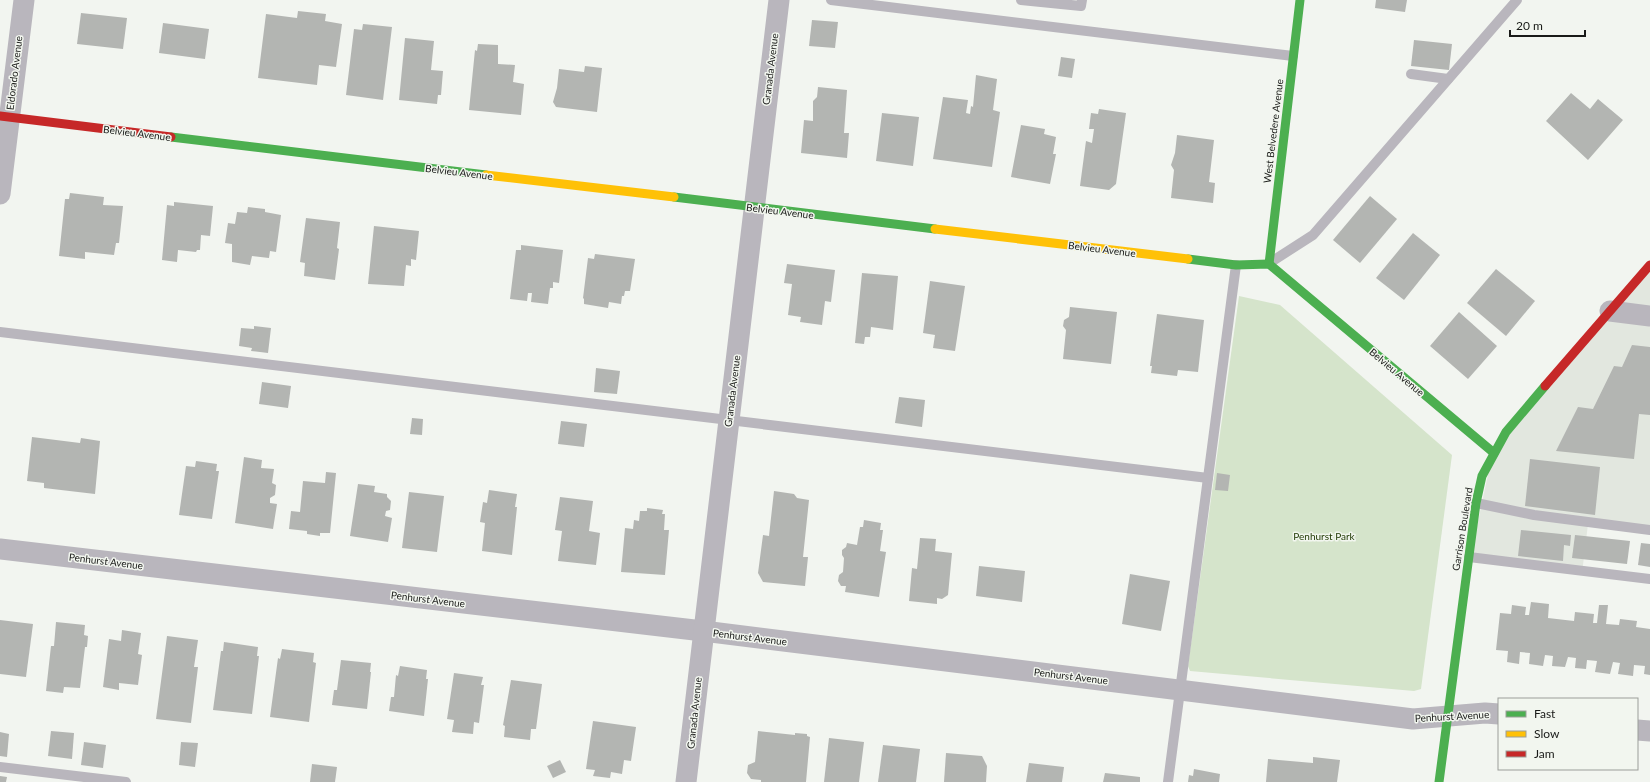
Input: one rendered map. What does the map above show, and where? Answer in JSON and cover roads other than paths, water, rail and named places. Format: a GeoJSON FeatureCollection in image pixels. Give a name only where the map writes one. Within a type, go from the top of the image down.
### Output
{"type":"FeatureCollection","features":[{"type":"Feature","properties":{"kind":"street","name":"Eldorado Avenue"},"geometry":{"type":"LineString","coordinates":[[0,194],[4,117],[24,0]]}},
{"type":"Feature","properties":{"kind":"street","name":"Granada Avenue"},"geometry":{"type":"LineString","coordinates":[[686,782],[778,0]]}},
{"type":"Feature","properties":{"kind":"street","name":"West Belvedere Avenue"},"geometry":{"type":"LineString","coordinates":[[1269,264],[1300,0]]}},
{"type":"Feature","properties":{"kind":"street","name":"Belvieu Avenue"},"geometry":{"type":"LineString","coordinates":[[4,117],[1236,264],[1269,264],[1494,454]]}},
{"type":"Feature","properties":{"kind":"street","name":"Garrison Boulevard"},"geometry":{"type":"LineString","coordinates":[[1439,782],[1476,503],[1482,476],[1506,432],[1650,265]]}},
{"type":"Feature","properties":{"kind":"street"},"geometry":{"type":"LineString","coordinates":[[1610,311],[1650,316]]}},
{"type":"Feature","properties":{"kind":"street","name":"Penhurst Avenue"},"geometry":{"type":"LineString","coordinates":[[0,549],[703,631],[1413,719],[1447,715],[1485,713],[1498,714]]}},
{"type":"Feature","properties":{"kind":"street"},"geometry":{"type":"LineString","coordinates":[[1638,730],[1650,731]]}},
{"type":"Feature","properties":{"kind":"lane"},"geometry":{"type":"LineString","coordinates":[[831,0],[1293,56]]}},
{"type":"Feature","properties":{"kind":"lane"},"geometry":{"type":"LineString","coordinates":[[1021,0],[1081,6],[1082,0]]}},
{"type":"Feature","properties":{"kind":"lane"},"geometry":{"type":"LineString","coordinates":[[1269,264],[1313,235],[1517,0]]}},
{"type":"Feature","properties":{"kind":"lane"},"geometry":{"type":"LineString","coordinates":[[1411,74],[1448,80]]}},
{"type":"Feature","properties":{"kind":"lane"},"geometry":{"type":"LineString","coordinates":[[1168,782],[1236,264]]}},
{"type":"Feature","properties":{"kind":"lane"},"geometry":{"type":"LineString","coordinates":[[0,332],[1208,478]]}},
{"type":"Feature","properties":{"kind":"lane"},"geometry":{"type":"LineString","coordinates":[[1476,503],[1534,515],[1650,530]]}},
{"type":"Feature","properties":{"kind":"lane"},"geometry":{"type":"LineString","coordinates":[[1469,557],[1650,579]]}},
{"type":"Feature","properties":{"kind":"lane"},"geometry":{"type":"LineString","coordinates":[[0,767],[126,782]]}},
{"type":"Feature","properties":{"kind":"park label","name":"Penhurst Park"},"geometry":{"type":"Point","coordinates":[1324,536]}}]}
